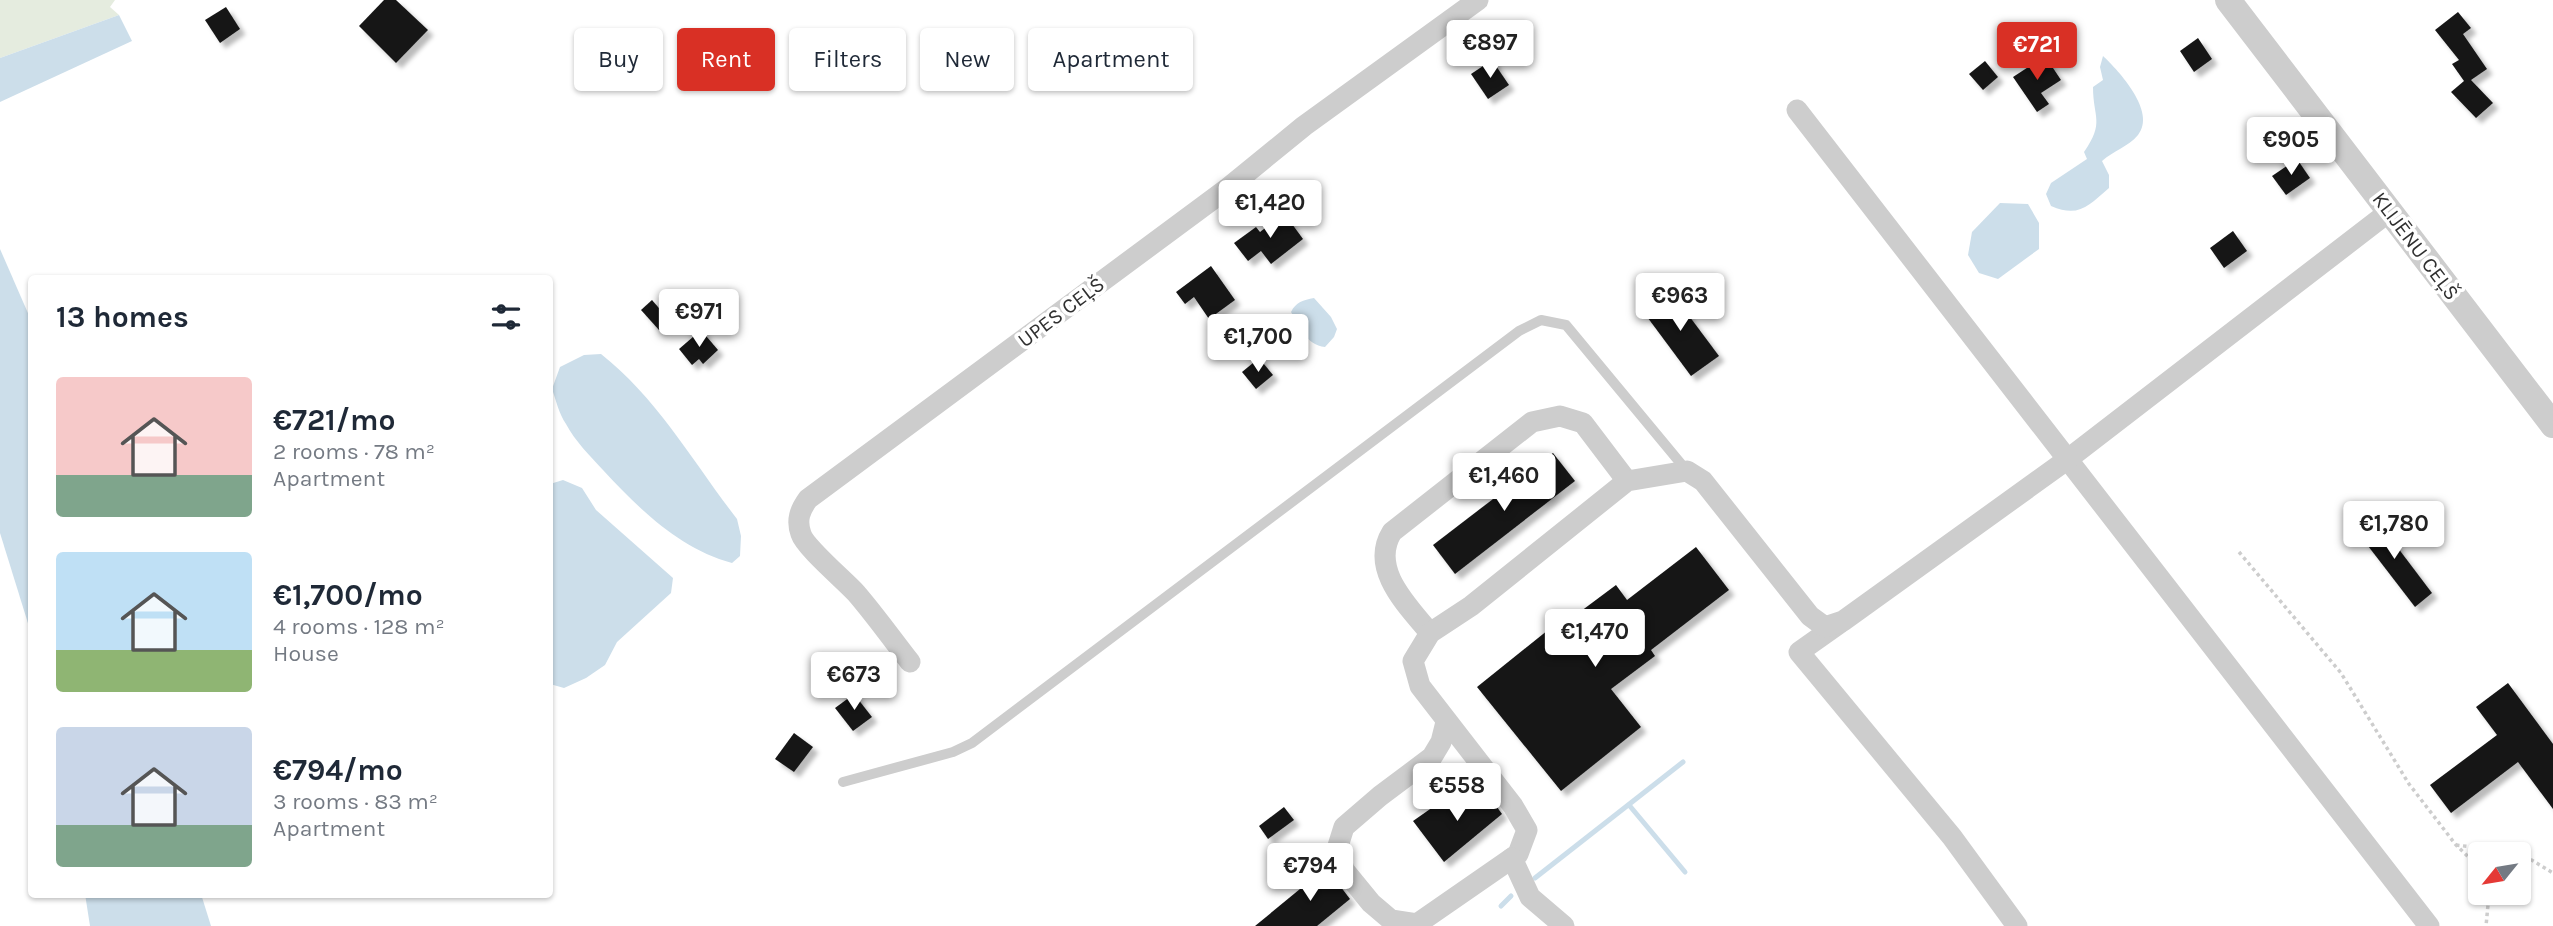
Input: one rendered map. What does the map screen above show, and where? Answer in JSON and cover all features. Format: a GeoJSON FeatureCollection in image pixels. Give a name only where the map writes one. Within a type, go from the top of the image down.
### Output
{"type":"FeatureCollection","features":[{"type":"Feature","properties":{"kind":"street","name":"UPES CEĻŠ"},"geometry":{"type":"LineString","coordinates":[[910,662],[856,593],[801,536],[798,523],[800,510],[808,499],[1228,188],[1304,126],[1478,0]]}},
{"type":"Feature","properties":{"kind":"street","name":"KLIJĒNU CEĻŠ"},"geometry":{"type":"LineString","coordinates":[[2228,0],[2553,425]]}},
{"type":"Feature","properties":{"kind":"street"},"geometry":{"type":"LineString","coordinates":[[1797,110],[2428,926]]}},
{"type":"Feature","properties":{"kind":"street"},"geometry":{"type":"LineString","coordinates":[[2017,926],[1952,837],[1799,652],[2068,459],[2390,211]]}},
{"type":"Feature","properties":{"kind":"street"},"geometry":{"type":"LineString","coordinates":[[1430,633],[1391,584],[1385,564],[1386,543],[1392,533],[1532,422],[1560,416],[1583,423],[1627,481]]}},
{"type":"Feature","properties":{"kind":"street"},"geometry":{"type":"LineString","coordinates":[[1446,722],[1441,742],[1432,757],[1344,827],[1338,846],[1344,870],[1371,903],[1391,920],[1417,924],[1518,854],[1527,830],[1513,806],[1420,686],[1413,661],[1430,633],[1471,606],[1627,481],[1687,471],[1703,481],[1810,617],[1825,627],[1843,621]]}},
{"type":"Feature","properties":{"kind":"street"},"geometry":{"type":"LineString","coordinates":[[1512,858],[1530,897],[1564,926]]}},
{"type":"Feature","properties":{"kind":"lane"},"geometry":{"type":"LineString","coordinates":[[843,782],[953,752],[972,743],[1519,331],[1541,320],[1566,325],[1687,471]]}},
{"type":"Feature","properties":{"kind":"path"},"geometry":{"type":"LineString","coordinates":[[2239,552],[2341,673],[2409,784],[2456,845],[2468,856]]}},
{"type":"Feature","properties":{"kind":"path"},"geometry":{"type":"LineString","coordinates":[[2456,845],[2519,853],[2553,873]]}},
{"type":"Feature","properties":{"kind":"path"},"geometry":{"type":"LineString","coordinates":[[2486,905],[2486,926]]}},
{"type":"Feature","properties":{"kind":"shaded area"},"geometry":{"type":"Polygon","coordinates":[[[0,0],[115,0],[110,7],[119,15],[0,58],[0,0]]]}},
{"type":"Feature","properties":{"kind":"water"},"geometry":{"type":"Polygon","coordinates":[[[119,15],[132,41],[0,102],[0,58],[119,15]]]}},
{"type":"Feature","properties":{"kind":"water"},"geometry":{"type":"Polygon","coordinates":[[[2103,56],[2134,92],[2143,115],[2143,126],[2134,139],[2102,161],[2109,175],[2109,188],[2083,208],[2069,211],[2051,206],[2046,194],[2051,183],[2087,159],[2084,152],[2096,126],[2093,87],[2103,80],[2100,67],[2103,56]]]}},
{"type":"Feature","properties":{"kind":"water"},"geometry":{"type":"Polygon","coordinates":[[[2000,203],[2028,204],[2039,223],[2039,249],[1998,279],[1979,273],[1968,255],[1972,232],[2000,203]]]}},
{"type":"Feature","properties":{"kind":"water"},"geometry":{"type":"Polygon","coordinates":[[[0,249],[28,313],[28,623],[0,533],[0,249]]]}},
{"type":"Feature","properties":{"kind":"water"},"geometry":{"type":"Polygon","coordinates":[[[1314,298],[1331,317],[1337,329],[1325,347],[1308,339],[1291,312],[1300,302],[1314,298]]]}},
{"type":"Feature","properties":{"kind":"water"},"geometry":{"type":"Polygon","coordinates":[[[601,354],[640,391],[674,432],[737,519],[741,536],[740,556],[732,563],[695,548],[646,513],[583,448],[570,430],[561,416],[553,386],[560,367],[584,355],[601,354]]]}},
{"type":"Feature","properties":{"kind":"water"},"geometry":{"type":"Polygon","coordinates":[[[563,480],[582,488],[596,510],[673,578],[671,593],[617,642],[605,665],[564,688],[553,685],[553,483],[563,480]]]}},
{"type":"Feature","properties":{"kind":"water"},"geometry":{"type":"Polygon","coordinates":[[[86,898],[202,898],[211,926],[90,926],[86,898]]]}},
{"type":"Feature","properties":{"kind":"building"},"geometry":{"type":"Polygon","coordinates":[[[384,0],[396,0],[428,30],[396,63],[359,26],[384,0]]]}},
{"type":"Feature","properties":{"kind":"building"},"geometry":{"type":"Polygon","coordinates":[[[226,7],[240,29],[220,43],[205,20],[226,7]]]}},
{"type":"Feature","properties":{"kind":"building"},"geometry":{"type":"Polygon","coordinates":[[[2458,12],[2471,28],[2463,34],[2487,69],[2471,80],[2493,103],[2476,118],[2451,92],[2464,81],[2452,64],[2459,60],[2435,30],[2458,12]]]}},
{"type":"Feature","properties":{"kind":"building"},"geometry":{"type":"Polygon","coordinates":[[[2198,38],[2212,59],[2194,72],[2180,51],[2198,38]]]}},
{"type":"Feature","properties":{"kind":"building"},"geometry":{"type":"Polygon","coordinates":[[[2045,56],[2061,80],[2041,93],[2049,104],[2037,112],[2013,77],[2045,56]]]}},
{"type":"Feature","properties":{"kind":"building"},"geometry":{"type":"Polygon","coordinates":[[[1492,60],[1509,85],[1488,99],[1471,74],[1492,60]]]}},
{"type":"Feature","properties":{"kind":"building"},"geometry":{"type":"Polygon","coordinates":[[[1985,61],[1998,77],[1983,90],[1969,74],[1985,61]]]}},
{"type":"Feature","properties":{"kind":"building"},"geometry":{"type":"Polygon","coordinates":[[[2297,159],[2310,178],[2286,195],[2272,176],[2297,159]]]}},
{"type":"Feature","properties":{"kind":"building"},"geometry":{"type":"Polygon","coordinates":[[[1284,213],[1303,239],[1271,264],[1261,251],[1248,261],[1234,243],[1256,227],[1260,232],[1284,213]]]}},
{"type":"Feature","properties":{"kind":"building"},"geometry":{"type":"Polygon","coordinates":[[[2233,231],[2247,251],[2224,268],[2210,248],[2233,231]]]}},
{"type":"Feature","properties":{"kind":"building"},"geometry":{"type":"Polygon","coordinates":[[[1211,266],[1235,300],[1209,319],[1194,297],[1185,304],[1176,292],[1211,266]]]}},
{"type":"Feature","properties":{"kind":"building"},"geometry":{"type":"Polygon","coordinates":[[[1669,289],[1719,356],[1691,376],[1642,310],[1669,289]]]}},
{"type":"Feature","properties":{"kind":"building"},"geometry":{"type":"Polygon","coordinates":[[[652,300],[670,321],[659,330],[641,310],[652,300]]]}},
{"type":"Feature","properties":{"kind":"building"},"geometry":{"type":"Polygon","coordinates":[[[701,330],[718,350],[703,364],[699,359],[692,365],[679,349],[701,330]]]}},
{"type":"Feature","properties":{"kind":"building"},"geometry":{"type":"Polygon","coordinates":[[[1259,358],[1273,375],[1256,389],[1242,372],[1259,358]]]}},
{"type":"Feature","properties":{"kind":"building"},"geometry":{"type":"Polygon","coordinates":[[[1553,453],[1575,481],[1455,574],[1433,545],[1553,453]]]}},
{"type":"Feature","properties":{"kind":"building"},"geometry":{"type":"Polygon","coordinates":[[[2373,515],[2432,593],[2415,607],[2355,529],[2373,515]]]}},
{"type":"Feature","properties":{"kind":"building"},"geometry":{"type":"Polygon","coordinates":[[[1696,547],[1729,590],[1651,650],[1655,656],[1611,689],[1641,727],[1561,791],[1477,687],[1558,622],[1561,626],[1616,585],[1627,600],[1696,547]]]}},
{"type":"Feature","properties":{"kind":"building"},"geometry":{"type":"Polygon","coordinates":[[[2508,683],[2553,744],[2553,809],[2518,762],[2451,813],[2430,785],[2497,735],[2476,707],[2508,683]]]}},
{"type":"Feature","properties":{"kind":"building"},"geometry":{"type":"Polygon","coordinates":[[[854,694],[872,717],[853,731],[835,708],[854,694]]]}},
{"type":"Feature","properties":{"kind":"building"},"geometry":{"type":"Polygon","coordinates":[[[794,733],[813,747],[794,772],[775,759],[794,733]]]}},
{"type":"Feature","properties":{"kind":"building"},"geometry":{"type":"Polygon","coordinates":[[[1483,788],[1502,814],[1444,862],[1413,821],[1443,800],[1452,812],[1483,788]]]}},
{"type":"Feature","properties":{"kind":"building"},"geometry":{"type":"Polygon","coordinates":[[[1284,807],[1294,820],[1268,839],[1259,826],[1284,807]]]}},
{"type":"Feature","properties":{"kind":"building"},"geometry":{"type":"Polygon","coordinates":[[[1328,866],[1350,899],[1317,926],[1255,926],[1328,866]]]}},
{"type":"Feature","properties":{"kind":"waterway"},"geometry":{"type":"LineString","coordinates":[[1535,878],[1683,762]]}},
{"type":"Feature","properties":{"kind":"waterway"},"geometry":{"type":"LineString","coordinates":[[1629,805],[1685,872]]}},
{"type":"Feature","properties":{"kind":"waterway"},"geometry":{"type":"LineString","coordinates":[[1501,906],[1511,896]]}}]}
